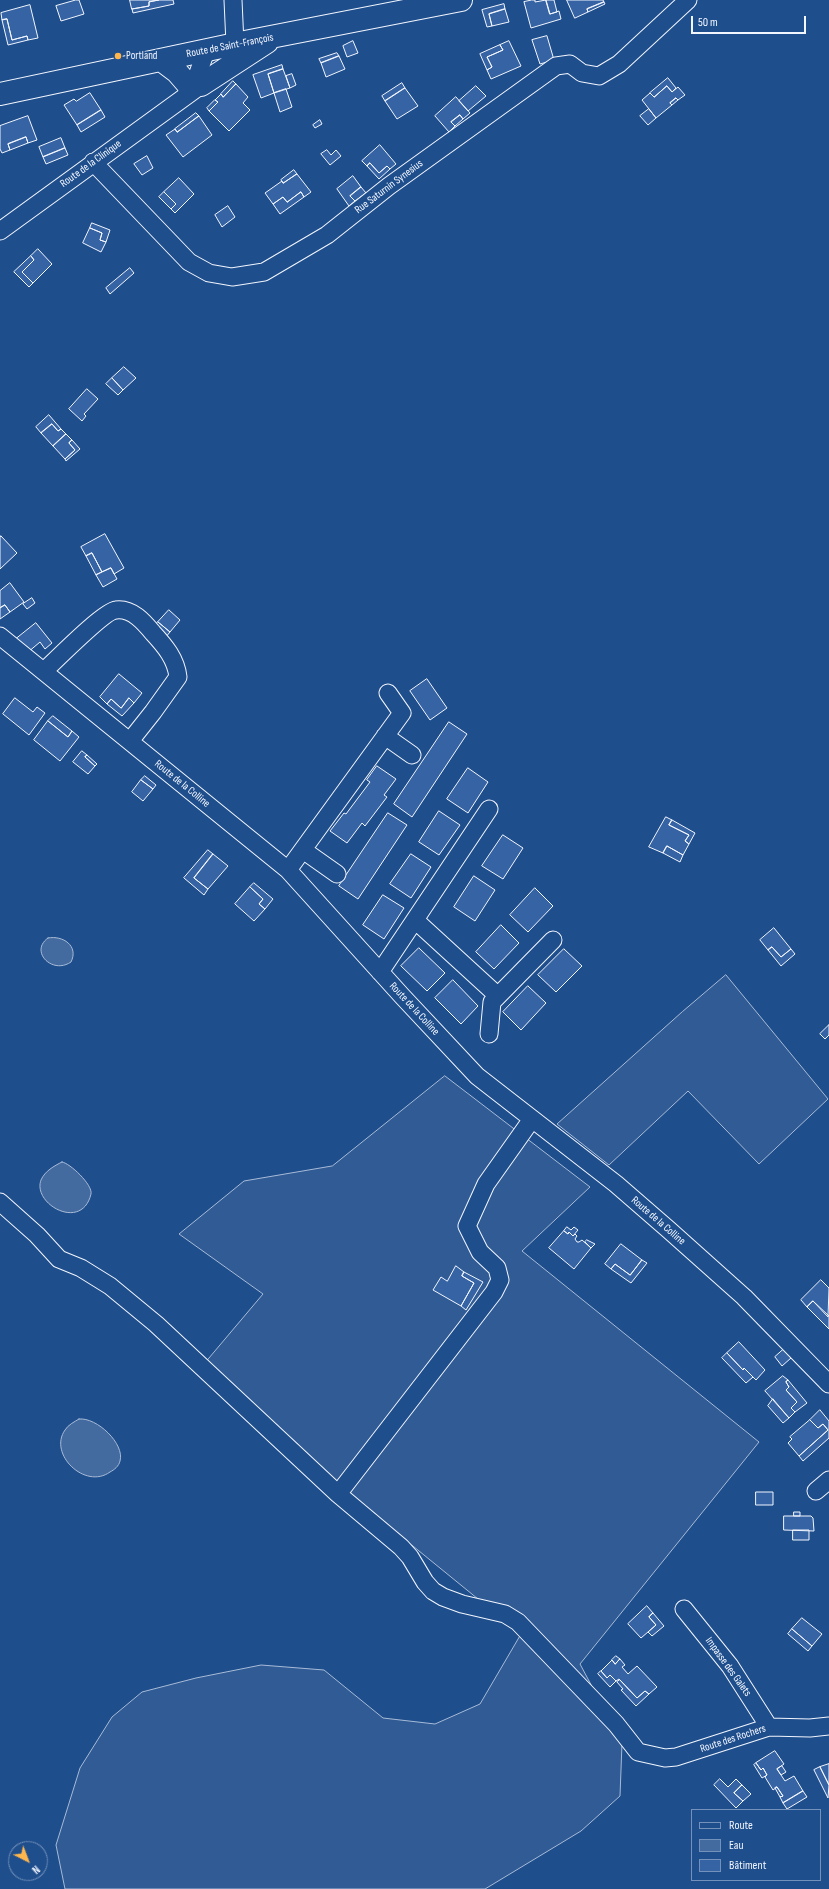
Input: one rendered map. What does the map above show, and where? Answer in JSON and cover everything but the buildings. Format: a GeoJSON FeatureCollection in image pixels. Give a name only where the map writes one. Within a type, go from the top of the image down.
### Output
{"type":"FeatureCollection","features":[{"type":"Feature","properties":{"kind":"main road","name":"Route de Saint-François"},"geometry":{"type":"LineString","coordinates":[[0,94],[221,47],[461,0]]}},
{"type":"Feature","properties":{"kind":"main road"},"geometry":{"type":"LineString","coordinates":[[161,60],[177,72],[191,90],[274,37]]}},
{"type":"Feature","properties":{"kind":"street"},"geometry":{"type":"LineString","coordinates":[[221,47],[233,0]]}},
{"type":"Feature","properties":{"kind":"street","name":"Rue Saturnin Synesius"},"geometry":{"type":"LineString","coordinates":[[93,162],[189,262],[209,273],[224,276],[232,277],[264,272],[327,235],[389,186],[556,66],[570,64],[582,72],[599,76],[619,64],[688,0]]}},
{"type":"Feature","properties":{"kind":"street","name":"Route de la Clinique"},"geometry":{"type":"LineString","coordinates":[[0,231],[191,90],[197,76],[221,47]]}},
{"type":"Feature","properties":{"kind":"street"},"geometry":{"type":"LineString","coordinates":[[44,671],[91,627],[114,610],[125,610],[142,619],[165,647],[176,666],[178,677],[130,741]]}},
{"type":"Feature","properties":{"kind":"street","name":"Route de la Colline"},"geometry":{"type":"LineString","coordinates":[[0,636],[288,870],[380,972],[478,1076],[616,1184],[669,1230],[744,1297],[829,1383]]}},
{"type":"Feature","properties":{"kind":"street"},"geometry":{"type":"LineString","coordinates":[[288,870],[402,713],[388,693]]}},
{"type":"Feature","properties":{"kind":"street"},"geometry":{"type":"LineString","coordinates":[[385,736],[412,755]]}},
{"type":"Feature","properties":{"kind":"street"},"geometry":{"type":"LineString","coordinates":[[380,972],[489,809]]}},
{"type":"Feature","properties":{"kind":"street"},"geometry":{"type":"LineString","coordinates":[[303,850],[337,874]]}},
{"type":"Feature","properties":{"kind":"street"},"geometry":{"type":"LineString","coordinates":[[415,920],[498,996]]}},
{"type":"Feature","properties":{"kind":"street"},"geometry":{"type":"LineString","coordinates":[[488,1034],[492,1002],[552,940]]}},
{"type":"Feature","properties":{"kind":"street"},"geometry":{"type":"LineString","coordinates":[[0,1202],[37,1235],[59,1259],[81,1268],[104,1282],[156,1324],[338,1494],[494,1292],[500,1280],[497,1268],[480,1252],[467,1226],[486,1184],[532,1119]]}},
{"type":"Feature","properties":{"kind":"street","name":"Route des Rochers"},"geometry":{"type":"LineString","coordinates":[[338,1494],[401,1547],[433,1591],[443,1597],[462,1604],[505,1614],[518,1622],[616,1724],[638,1752],[666,1758],[676,1757],[769,1727],[810,1728],[829,1726]]}},
{"type":"Feature","properties":{"kind":"street","name":"Impasse des Galets"},"geometry":{"type":"LineString","coordinates":[[684,1609],[730,1666],[769,1727]]}},
{"type":"Feature","properties":{"kind":"shaded area"},"geometry":{"type":"Polygon","coordinates":[[[726,975],[828,1099],[759,1164],[688,1091],[609,1165],[557,1124],[682,1012],[726,975]]]}},
{"type":"Feature","properties":{"kind":"shaded area"},"geometry":{"type":"Polygon","coordinates":[[[445,1076],[590,1187],[522,1251],[759,1442],[580,1664],[622,1743],[620,1796],[581,1831],[485,1889],[65,1889],[56,1845],[80,1768],[112,1717],[142,1692],[196,1678],[261,1665],[324,1670],[383,1718],[435,1724],[480,1704],[521,1634],[198,1371],[263,1294],[179,1234],[244,1181],[332,1166],[445,1076]]]}},
{"type":"Feature","properties":{"kind":"water"},"geometry":{"type":"Polygon","coordinates":[[[48,938],[59,938],[68,943],[73,951],[71,962],[57,966],[50,964],[45,960],[41,949],[43,943],[48,938]]]}},
{"type":"Feature","properties":{"kind":"water"},"geometry":{"type":"Polygon","coordinates":[[[62,1162],[66,1163],[80,1175],[91,1190],[91,1194],[86,1205],[78,1211],[69,1213],[50,1205],[44,1198],[40,1189],[41,1180],[47,1171],[62,1162]]]}},
{"type":"Feature","properties":{"kind":"water"},"geometry":{"type":"Polygon","coordinates":[[[79,1419],[94,1422],[114,1440],[120,1454],[120,1461],[115,1469],[100,1476],[90,1476],[80,1473],[65,1459],[61,1449],[61,1439],[66,1428],[79,1419]]]}},
{"type":"Feature","properties":{"kind":"place","name":"Portland"},"geometry":{"type":"Point","coordinates":[118,56]}}]}
